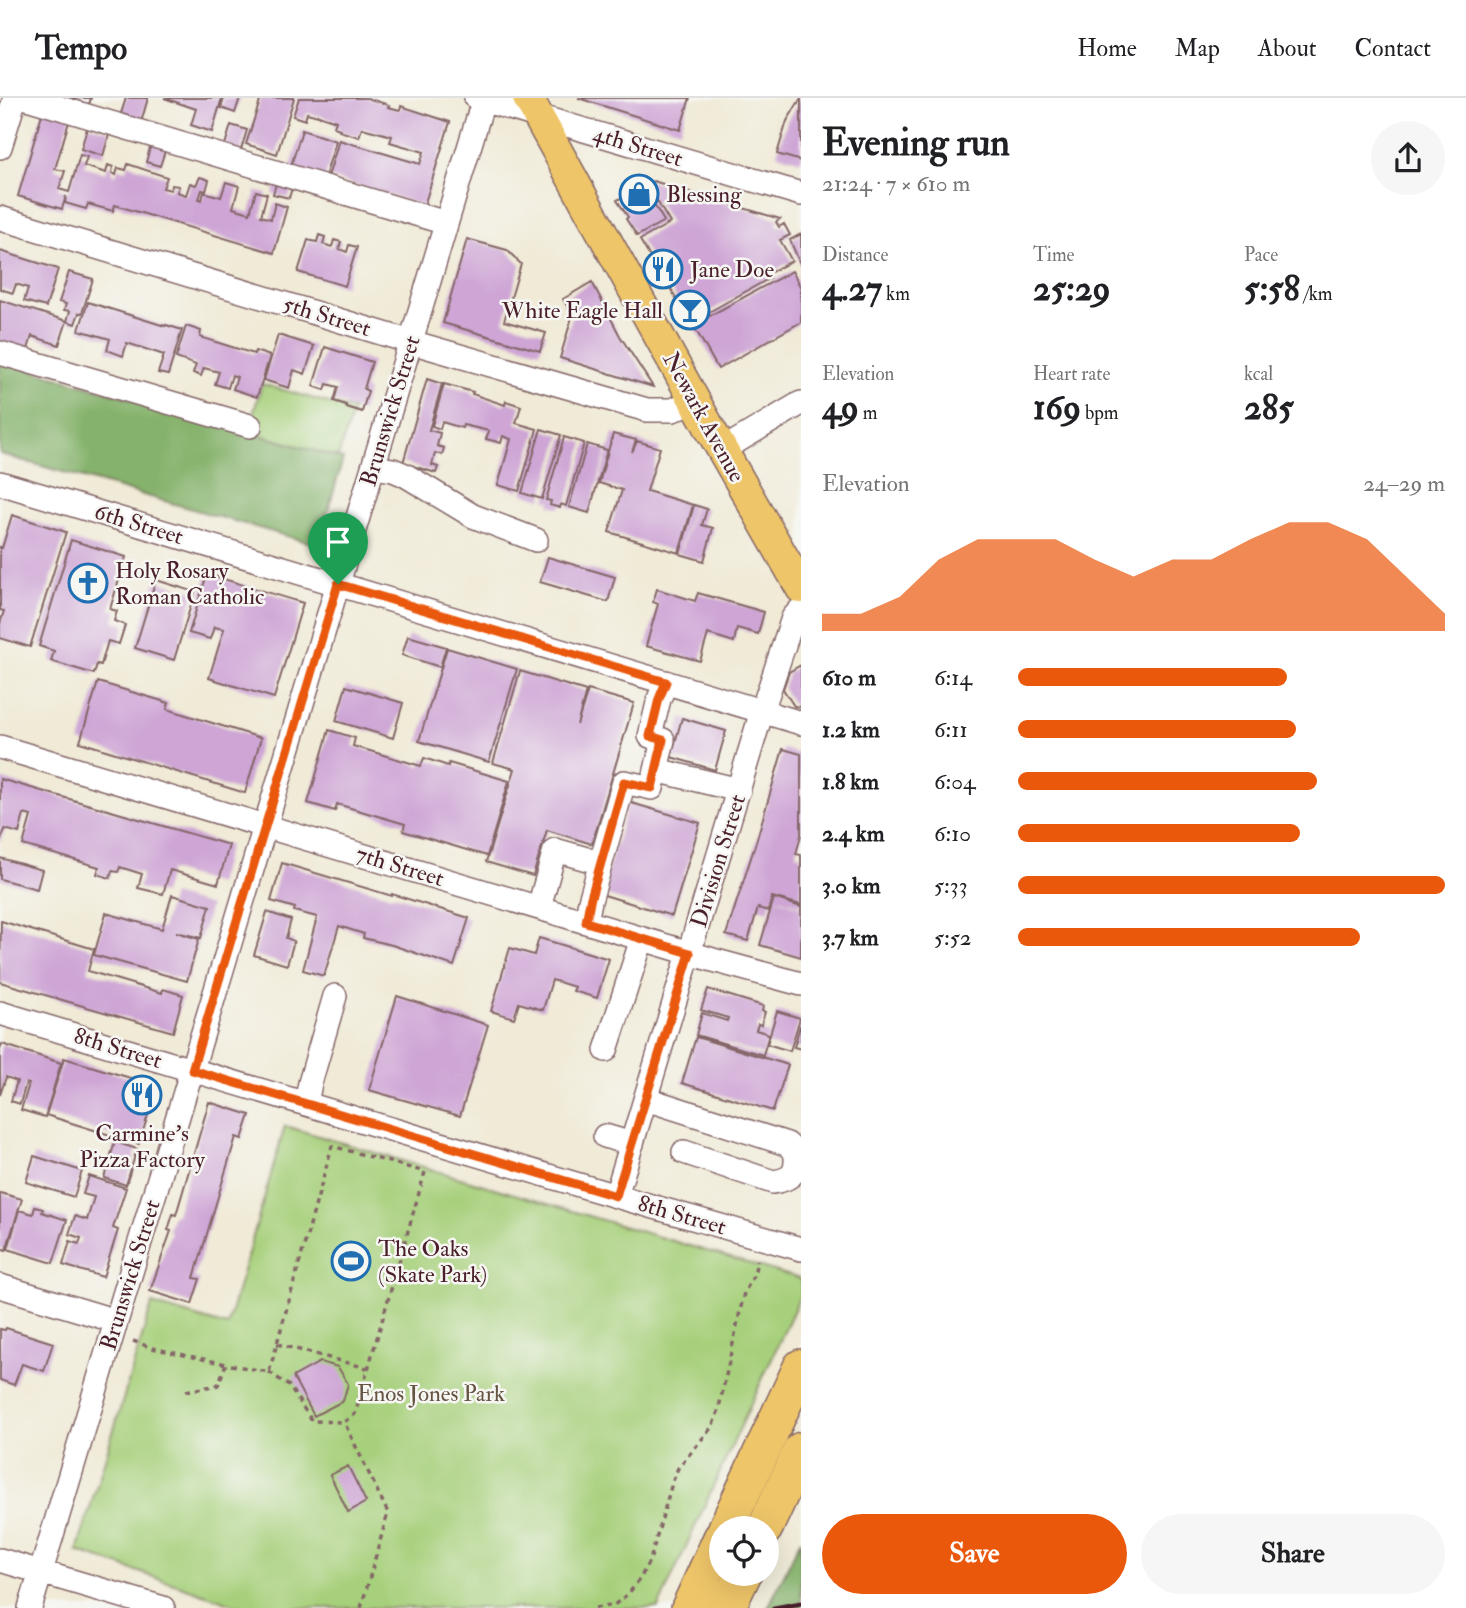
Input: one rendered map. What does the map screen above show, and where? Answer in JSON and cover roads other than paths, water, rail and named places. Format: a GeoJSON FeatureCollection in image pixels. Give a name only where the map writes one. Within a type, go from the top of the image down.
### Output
{"type":"FeatureCollection","features":[{"type":"Feature","properties":{"kind":"highway"},"geometry":{"type":"LineString","coordinates":[[732,1516],[801,1367]]}},
{"type":"Feature","properties":{"kind":"highway"},"geometry":{"type":"LineString","coordinates":[[771,1516],[801,1450]]}},
{"type":"Feature","properties":{"kind":"highway"},"geometry":{"type":"LineString","coordinates":[[688,1608],[709,1563]]}},
{"type":"Feature","properties":{"kind":"highway"},"geometry":{"type":"LineString","coordinates":[[727,1608],[738,1586]]}},
{"type":"Feature","properties":{"kind":"main road","name":"Newark Avenue"},"geometry":{"type":"LineString","coordinates":[[534,107],[694,400],[801,588]]}},
{"type":"Feature","properties":{"kind":"street"},"geometry":{"type":"LineString","coordinates":[[0,147],[15,98]]}},
{"type":"Feature","properties":{"kind":"street"},"geometry":{"type":"LineString","coordinates":[[27,98],[446,223]]}},
{"type":"Feature","properties":{"kind":"street","name":"Brunswick Street"},"geometry":{"type":"LineString","coordinates":[[30,1608],[411,342],[481,99]]}},
{"type":"Feature","properties":{"kind":"street","name":"4th Street"},"geometry":{"type":"LineString","coordinates":[[481,99],[534,107],[801,194]]}},
{"type":"Feature","properties":{"kind":"street","name":"5th Street"},"geometry":{"type":"LineString","coordinates":[[0,218],[647,410],[673,410],[694,400]]}},
{"type":"Feature","properties":{"kind":"street"},"geometry":{"type":"LineString","coordinates":[[0,353],[250,426]]}},
{"type":"Feature","properties":{"kind":"street"},"geometry":{"type":"LineString","coordinates":[[722,450],[801,403]]}},
{"type":"Feature","properties":{"kind":"street"},"geometry":{"type":"LineString","coordinates":[[373,467],[405,475],[472,516],[536,540]]}},
{"type":"Feature","properties":{"kind":"street","name":"6th Street"},"geometry":{"type":"LineString","coordinates":[[0,483],[801,723]]}},
{"type":"Feature","properties":{"kind":"street","name":"Division Street"},"geometry":{"type":"LineString","coordinates":[[616,1196],[762,711],[793,618],[801,609]]}},
{"type":"Feature","properties":{"kind":"street"},"geometry":{"type":"LineString","coordinates":[[586,922],[624,782],[652,788],[663,740],[650,736],[666,682]]}},
{"type":"Feature","properties":{"kind":"street","name":"7th Street"},"geometry":{"type":"LineString","coordinates":[[0,747],[801,984]]}},
{"type":"Feature","properties":{"kind":"street"},"geometry":{"type":"LineString","coordinates":[[656,770],[739,790]]}},
{"type":"Feature","properties":{"kind":"street"},"geometry":{"type":"LineString","coordinates":[[539,907],[555,850],[601,863]]}},
{"type":"Feature","properties":{"kind":"street"},"geometry":{"type":"LineString","coordinates":[[606,1050],[642,939]]}},
{"type":"Feature","properties":{"kind":"street"},"geometry":{"type":"LineString","coordinates":[[306,1104],[335,996]]}},
{"type":"Feature","properties":{"kind":"street","name":"8th Street"},"geometry":{"type":"LineString","coordinates":[[0,1013],[801,1249]]}},
{"type":"Feature","properties":{"kind":"street"},"geometry":{"type":"LineString","coordinates":[[646,1099],[788,1144],[796,1153],[796,1164],[793,1174],[786,1180],[773,1182],[684,1152]]}},
{"type":"Feature","properties":{"kind":"street"},"geometry":{"type":"LineString","coordinates":[[605,1136],[632,1144]]}},
{"type":"Feature","properties":{"kind":"street"},"geometry":{"type":"LineString","coordinates":[[0,1286],[116,1321]]}},
{"type":"Feature","properties":{"kind":"street"},"geometry":{"type":"LineString","coordinates":[[0,1560],[163,1608]]}},
{"type":"Feature","properties":{"kind":"railway"},"geometry":{"type":"LineString","coordinates":[[774,1608],[801,1603]]}},
{"type":"Feature","properties":{"kind":"place","name":"Blessing"},"geometry":{"type":"Point","coordinates":[639,194]}},
{"type":"Feature","properties":{"kind":"place","name":"Jane Doe"},"geometry":{"type":"Point","coordinates":[663,269]}},
{"type":"Feature","properties":{"kind":"place","name":"White Eagle Hall"},"geometry":{"type":"Point","coordinates":[690,310]}},
{"type":"Feature","properties":{"kind":"place","name":"Holy Rosary Roman Catholic"},"geometry":{"type":"Point","coordinates":[88,583]}},
{"type":"Feature","properties":{"kind":"place","name":"Carmine's Pizza Factory"},"geometry":{"type":"Point","coordinates":[142,1095]}},
{"type":"Feature","properties":{"kind":"place","name":"The Oaks (Skate Park)"},"geometry":{"type":"Point","coordinates":[351,1261]}},
{"type":"Feature","properties":{"kind":"park label","name":"Enos Jones Park"},"geometry":{"type":"Point","coordinates":[431,1393]}}]}
